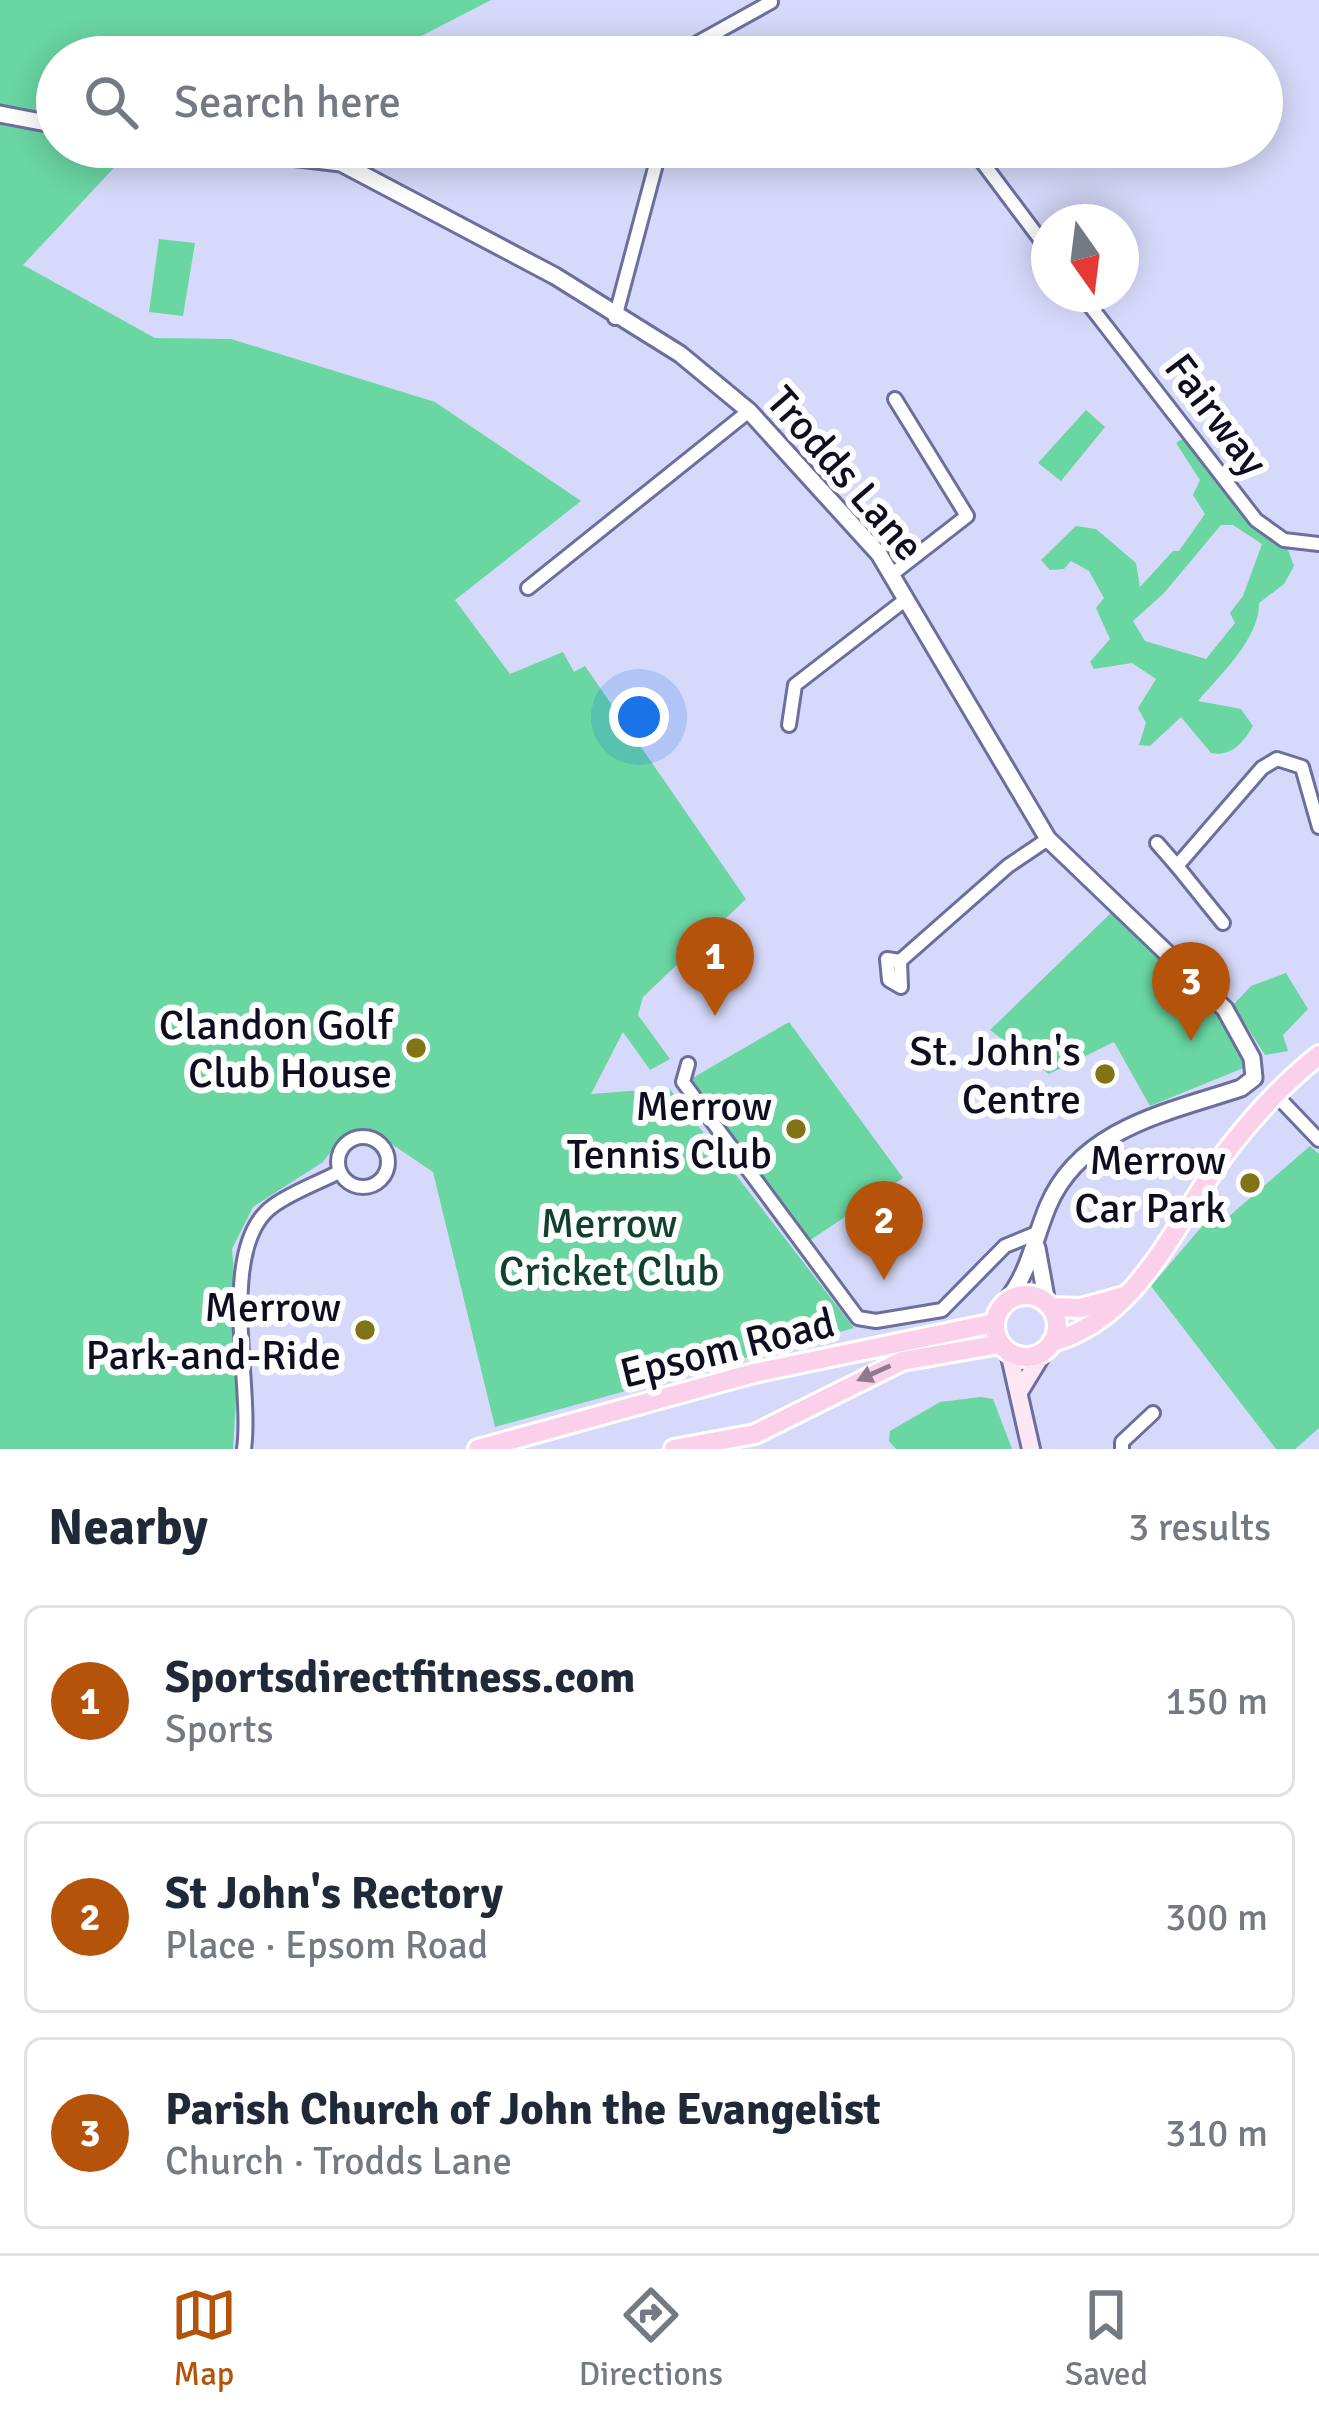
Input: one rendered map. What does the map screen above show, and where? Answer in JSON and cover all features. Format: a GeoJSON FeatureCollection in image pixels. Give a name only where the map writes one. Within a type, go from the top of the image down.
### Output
{"type":"FeatureCollection","features":[{"type":"Feature","properties":{"kind":"main road"},"geometry":{"type":"LineString","coordinates":[[1005,1348],[1027,1357],[1097,1323],[1129,1295],[1227,1151],[1274,1093],[1319,1055]]}},
{"type":"Feature","properties":{"kind":"main road"},"geometry":{"type":"LineString","coordinates":[[1031,1449],[1019,1392],[994,1323],[1007,1300],[1028,1294],[1049,1305],[1081,1308],[1129,1295]]}},
{"type":"Feature","properties":{"kind":"main road"},"geometry":{"type":"LineString","coordinates":[[1019,1392],[1057,1324],[1049,1305]]}},
{"type":"Feature","properties":{"kind":"main road","name":"Epsom Road"},"geometry":{"type":"LineString","coordinates":[[478,1449],[754,1372],[994,1323]]}},
{"type":"Feature","properties":{"kind":"main road","name":"Epsom Road"},"geometry":{"type":"LineString","coordinates":[[674,1449],[755,1434],[902,1360],[1005,1348]]}},
{"type":"Feature","properties":{"kind":"street"},"geometry":{"type":"LineString","coordinates":[[710,36],[771,2]]}},
{"type":"Feature","properties":{"kind":"street"},"geometry":{"type":"LineString","coordinates":[[0,114],[36,121]]}},
{"type":"Feature","properties":{"kind":"street","name":"Trodds Lane"},"geometry":{"type":"LineString","coordinates":[[350,168],[555,276],[615,318],[680,354],[749,411],[880,554],[1048,838],[1225,1009],[1255,1068],[1254,1078],[1241,1088],[1177,1107],[1106,1138],[1071,1168],[1048,1204],[1038,1239]]}},
{"type":"Feature","properties":{"kind":"street"},"geometry":{"type":"LineString","coordinates":[[615,318],[655,168]]}},
{"type":"Feature","properties":{"kind":"street"},"geometry":{"type":"LineString","coordinates":[[987,168],[1031,227]]}},
{"type":"Feature","properties":{"kind":"street","name":"Fairway"},"geometry":{"type":"LineString","coordinates":[[1095,312],[1256,520],[1284,540],[1319,544]]}},
{"type":"Feature","properties":{"kind":"street"},"geometry":{"type":"LineString","coordinates":[[891,575],[967,517],[895,399]]}},
{"type":"Feature","properties":{"kind":"street"},"geometry":{"type":"LineString","coordinates":[[528,588],[749,411]]}},
{"type":"Feature","properties":{"kind":"street"},"geometry":{"type":"LineString","coordinates":[[788,725],[795,686],[905,600]]}},
{"type":"Feature","properties":{"kind":"street"},"geometry":{"type":"LineString","coordinates":[[1177,866],[1262,768],[1277,760],[1301,767],[1319,827]]}},
{"type":"Feature","properties":{"kind":"street"},"geometry":{"type":"LineString","coordinates":[[900,961],[1008,866],[1048,838]]}},
{"type":"Feature","properties":{"kind":"street"},"geometry":{"type":"LineString","coordinates":[[1157,843],[1223,922]]}},
{"type":"Feature","properties":{"kind":"street"},"geometry":{"type":"LineString","coordinates":[[688,1064],[683,1082],[858,1318],[876,1322],[942,1310],[1006,1246],[1038,1239]]}},
{"type":"Feature","properties":{"kind":"street"},"geometry":{"type":"LineString","coordinates":[[1274,1093],[1319,1140]]}},
{"type":"Feature","properties":{"kind":"street"},"geometry":{"type":"LineString","coordinates":[[374,1139],[386,1152],[384,1176],[371,1186],[349,1184],[340,1172],[339,1155],[349,1141],[374,1139]]}},
{"type":"Feature","properties":{"kind":"street"},"geometry":{"type":"LineString","coordinates":[[247,1447],[241,1269],[252,1230],[271,1207],[340,1172]]}},
{"type":"Feature","properties":{"kind":"street"},"geometry":{"type":"LineString","coordinates":[[1007,1300],[1038,1239]]}},
{"type":"Feature","properties":{"kind":"street"},"geometry":{"type":"LineString","coordinates":[[1038,1239],[1049,1305]]}},
{"type":"Feature","properties":{"kind":"street"},"geometry":{"type":"LineString","coordinates":[[1122,1449],[1122,1442],[1153,1413]]}},
{"type":"Feature","properties":{"kind":"green space","name":"Merrow Cricket Club"},"geometry":{"type":"Polygon","coordinates":[[[0,0],[491,0],[421,36],[36,36],[36,168],[114,168],[23,265],[155,338],[231,339],[435,402],[581,501],[455,600],[510,674],[563,652],[574,672],[585,666],[746,899],[643,997],[638,1015],[670,1059],[650,1070],[623,1032],[591,1094],[669,1088],[854,1328],[495,1427],[433,1172],[368,1128],[341,1138],[323,1162],[253,1207],[232,1249],[240,1334],[233,1449],[0,1449],[0,0]]]}},
{"type":"Feature","properties":{"kind":"green space"},"geometry":{"type":"Polygon","coordinates":[[[159,239],[195,243],[183,316],[149,312],[159,239]]]}},
{"type":"Feature","properties":{"kind":"green space"},"geometry":{"type":"Polygon","coordinates":[[[1086,410],[1105,427],[1061,481],[1038,463],[1086,410]]]}},
{"type":"Feature","properties":{"kind":"green space"},"geometry":{"type":"Polygon","coordinates":[[[1185,437],[1270,537],[1287,547],[1294,566],[1284,584],[1259,603],[1246,643],[1198,701],[1241,709],[1253,726],[1241,743],[1225,753],[1211,753],[1181,717],[1150,746],[1139,745],[1146,723],[1138,708],[1156,679],[1132,663],[1094,669],[1090,662],[1110,639],[1096,608],[1104,598],[1089,571],[1071,561],[1064,569],[1050,570],[1041,560],[1076,526],[1096,529],[1136,563],[1140,587],[1173,551],[1179,551],[1205,514],[1193,495],[1200,480],[1176,443],[1185,437]],[[1221,525],[1164,593],[1133,621],[1145,641],[1206,659],[1235,623],[1230,613],[1243,596],[1262,544],[1233,525],[1221,525]]]}},
{"type":"Feature","properties":{"kind":"green space"},"geometry":{"type":"Polygon","coordinates":[[[1112,912],[1221,1012],[1246,1067],[1150,1106],[1114,1042],[1049,1074],[990,1030],[1112,912]]]}},
{"type":"Feature","properties":{"kind":"green space"},"geometry":{"type":"Polygon","coordinates":[[[1286,973],[1308,1009],[1283,1035],[1288,1051],[1265,1055],[1233,1005],[1251,986],[1286,973]]]}},
{"type":"Feature","properties":{"kind":"green space","name":"Merrow Tennis Club"},"geometry":{"type":"Polygon","coordinates":[[[789,1022],[903,1178],[806,1243],[689,1080],[789,1022]]]}},
{"type":"Feature","properties":{"kind":"green space"},"geometry":{"type":"Polygon","coordinates":[[[1310,1146],[1319,1154],[1319,1428],[1295,1449],[1276,1449],[1151,1286],[1210,1217],[1219,1225],[1310,1146]]]}},
{"type":"Feature","properties":{"kind":"green space"},"geometry":{"type":"Polygon","coordinates":[[[993,1399],[1012,1449],[896,1449],[889,1441],[890,1431],[940,1402],[993,1399]]]}},
{"type":"Feature","properties":{"kind":"place","name":"Sportsdirectfitness.com"},"geometry":{"type":"Point","coordinates":[715,1016]}},
{"type":"Feature","properties":{"kind":"place","name":"Parish Church of John the Evangelist"},"geometry":{"type":"Point","coordinates":[1191,1041]}},
{"type":"Feature","properties":{"kind":"place","name":"Clandon Golf Club House"},"geometry":{"type":"Point","coordinates":[416,1048]}},
{"type":"Feature","properties":{"kind":"place","name":"St. John's Centre"},"geometry":{"type":"Point","coordinates":[1105,1074]}},
{"type":"Feature","properties":{"kind":"place","name":"Merrow Tennis Club"},"geometry":{"type":"Point","coordinates":[796,1129]}},
{"type":"Feature","properties":{"kind":"place","name":"Merrow Car Park"},"geometry":{"type":"Point","coordinates":[1250,1183]}},
{"type":"Feature","properties":{"kind":"place","name":"St John's Rectory"},"geometry":{"type":"Point","coordinates":[884,1280]}},
{"type":"Feature","properties":{"kind":"place","name":"Merrow Park-and-Ride"},"geometry":{"type":"Point","coordinates":[365,1330]}}]}
